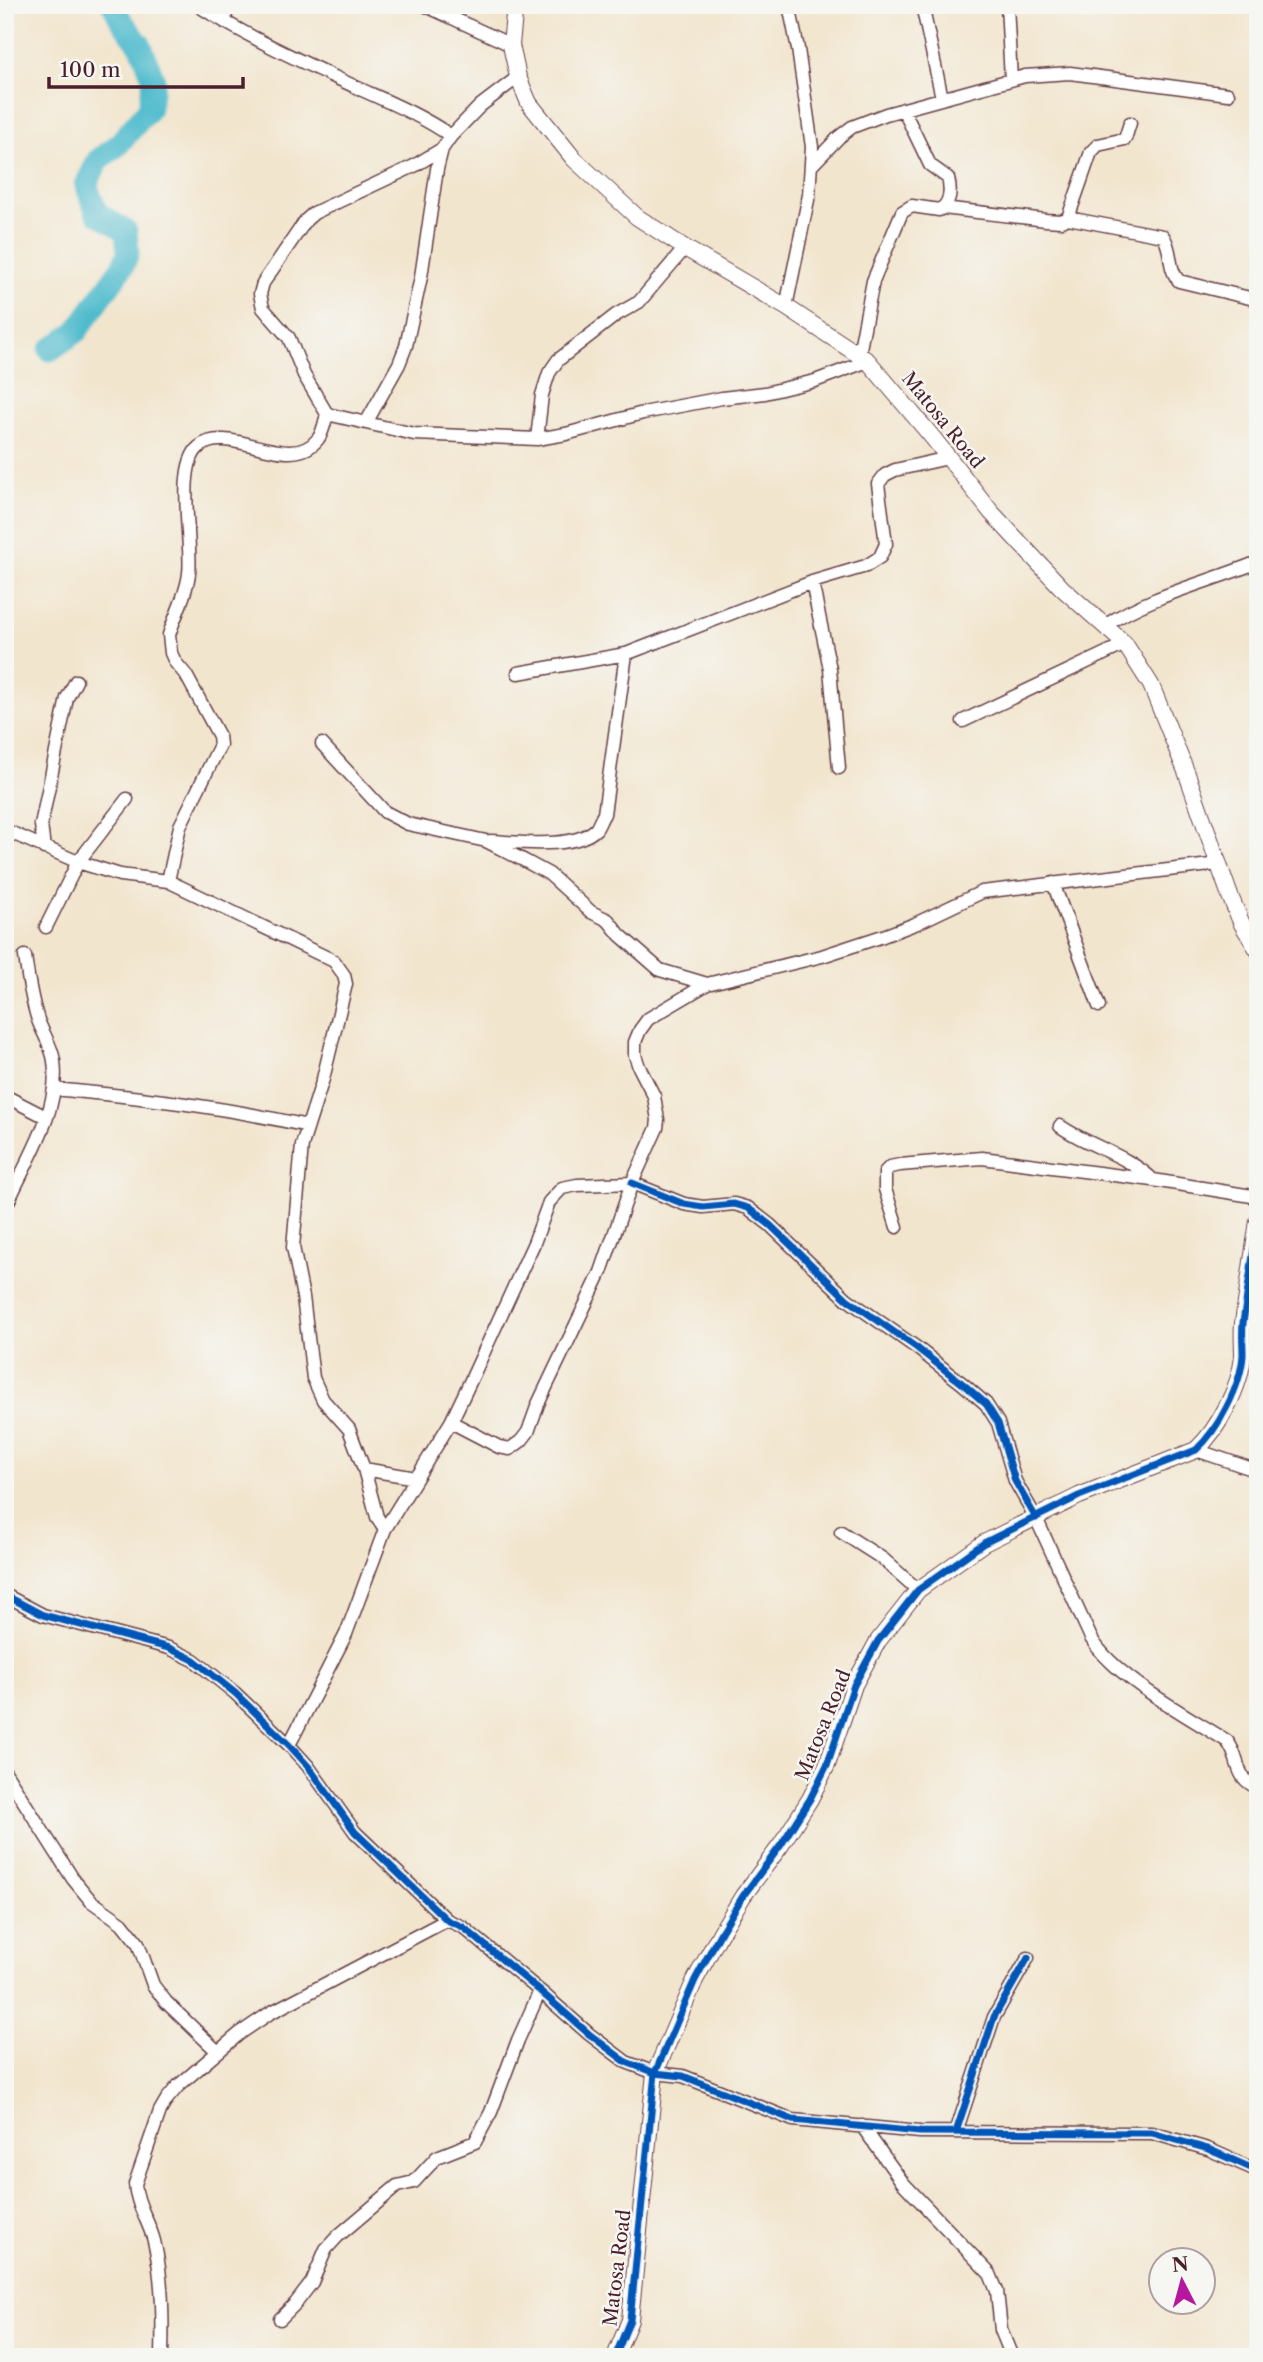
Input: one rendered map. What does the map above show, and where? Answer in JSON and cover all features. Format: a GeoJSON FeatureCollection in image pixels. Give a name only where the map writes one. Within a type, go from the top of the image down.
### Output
{"type":"FeatureCollection","features":[{"type":"Feature","properties":{"kind":"street"},"geometry":{"type":"LineString","coordinates":[[197,5],[253,39],[414,113],[451,136]]}},
{"type":"Feature","properties":{"kind":"street"},"geometry":{"type":"LineString","coordinates":[[225,22],[227,5]]}},
{"type":"Feature","properties":{"kind":"street"},"geometry":{"type":"LineString","coordinates":[[424,5],[511,45]]}},
{"type":"Feature","properties":{"kind":"street","name":"Matosa Road"},"geometry":{"type":"LineString","coordinates":[[515,5],[511,45],[518,77],[529,103],[574,159],[637,217],[863,357],[991,512],[1062,588],[1125,643],[1151,685],[1242,924],[1258,950]]}},
{"type":"Feature","properties":{"kind":"street"},"geometry":{"type":"LineString","coordinates":[[786,307],[809,195],[812,166],[799,49],[789,5]]}},
{"type":"Feature","properties":{"kind":"street"},"geometry":{"type":"LineString","coordinates":[[922,5],[942,98]]}},
{"type":"Feature","properties":{"kind":"street"},"geometry":{"type":"LineString","coordinates":[[1007,5],[1011,79]]}},
{"type":"Feature","properties":{"kind":"street"},"geometry":{"type":"LineString","coordinates":[[812,166],[852,127],[903,109],[1025,76],[1070,73],[1228,94]]}},
{"type":"Feature","properties":{"kind":"street"},"geometry":{"type":"LineString","coordinates":[[366,423],[406,346],[421,277],[442,149],[480,106],[518,77]]}},
{"type":"Feature","properties":{"kind":"street"},"geometry":{"type":"LineString","coordinates":[[903,109],[930,165],[948,178],[949,200],[943,208]]}},
{"type":"Feature","properties":{"kind":"street"},"geometry":{"type":"LineString","coordinates":[[1068,218],[1091,152],[1098,145],[1125,139],[1130,123]]}},
{"type":"Feature","properties":{"kind":"street"},"geometry":{"type":"LineString","coordinates":[[442,149],[414,166],[314,213],[306,220],[263,284],[260,294],[263,308],[289,338],[304,375],[327,414],[414,434],[537,439],[643,413],[815,381],[863,357],[873,281],[902,212],[912,206],[1046,220],[1068,218],[1163,236],[1168,243],[1172,271],[1179,281],[1258,300]]}},
{"type":"Feature","properties":{"kind":"street"},"geometry":{"type":"LineString","coordinates":[[537,439],[542,395],[549,373],[558,360],[616,315],[639,302],[685,248]]}},
{"type":"Feature","properties":{"kind":"street"},"geometry":{"type":"LineString","coordinates":[[167,881],[180,826],[220,745],[219,736],[186,675],[175,662],[169,644],[169,635],[189,575],[186,503],[191,459],[199,447],[210,442],[227,440],[289,452],[304,449],[319,439],[327,414]]}},
{"type":"Feature","properties":{"kind":"street"},"geometry":{"type":"LineString","coordinates":[[518,673],[626,654],[812,582],[866,566],[880,557],[887,544],[878,484],[885,475],[948,458]]}},
{"type":"Feature","properties":{"kind":"street"},"geometry":{"type":"LineString","coordinates":[[1106,625],[1147,602],[1258,562]]}},
{"type":"Feature","properties":{"kind":"street"},"geometry":{"type":"LineString","coordinates":[[812,582],[830,669],[839,768]]}},
{"type":"Feature","properties":{"kind":"street"},"geometry":{"type":"LineString","coordinates":[[963,721],[1125,643]]}},
{"type":"Feature","properties":{"kind":"street"},"geometry":{"type":"LineString","coordinates":[[322,744],[385,812],[408,824],[486,841],[563,842],[584,836],[597,828],[604,814],[626,654]]}},
{"type":"Feature","properties":{"kind":"street"},"geometry":{"type":"LineString","coordinates":[[44,848],[41,825],[67,698],[76,681]]}},
{"type":"Feature","properties":{"kind":"street"},"geometry":{"type":"LineString","coordinates":[[46,927],[78,862],[127,799]]}},
{"type":"Feature","properties":{"kind":"street"},"geometry":{"type":"LineString","coordinates":[[5,830],[78,862],[120,875],[167,881],[334,961],[339,967],[346,984],[323,1079],[302,1145],[293,1247],[303,1297],[313,1378],[323,1401],[349,1429],[364,1469],[377,1517],[385,1529]]}},
{"type":"Feature","properties":{"kind":"street"},"geometry":{"type":"LineString","coordinates":[[486,841],[549,874],[591,912],[608,920],[620,935],[660,970],[707,984]]}},
{"type":"Feature","properties":{"kind":"street"},"geometry":{"type":"LineString","coordinates":[[451,1422],[499,1447],[510,1449],[521,1441],[601,1272],[632,1182],[657,1128],[654,1096],[635,1055],[635,1042],[648,1019],[707,984],[747,972],[822,956],[883,936],[982,892],[1219,864]]}},
{"type":"Feature","properties":{"kind":"street"},"geometry":{"type":"LineString","coordinates":[[1053,883],[1099,1006]]}},
{"type":"Feature","properties":{"kind":"street"},"geometry":{"type":"LineString","coordinates":[[5,1209],[39,1139],[54,1088],[52,1052],[30,993],[24,956]]}},
{"type":"Feature","properties":{"kind":"street"},"geometry":{"type":"LineString","coordinates":[[54,1088],[166,1100],[244,1112],[308,1126]]}},
{"type":"Feature","properties":{"kind":"street"},"geometry":{"type":"LineString","coordinates":[[5,1096],[46,1117]]}},
{"type":"Feature","properties":{"kind":"street"},"geometry":{"type":"LineString","coordinates":[[1060,1126],[1088,1143],[1132,1163],[1153,1180]]}},
{"type":"Feature","properties":{"kind":"street"},"geometry":{"type":"LineString","coordinates":[[897,1227],[884,1180],[885,1172],[890,1167],[982,1158],[1153,1180],[1258,1197]]}},
{"type":"Feature","properties":{"kind":"street"},"geometry":{"type":"LineString","coordinates":[[289,1745],[346,1634],[385,1529],[451,1422],[534,1243],[549,1202],[562,1188],[632,1182],[684,1204],[703,1207],[734,1204],[748,1208],[847,1299],[917,1348],[986,1404],[998,1423],[1015,1481],[1100,1653],[1117,1668],[1227,1741],[1236,1756],[1242,1778],[1258,1788]]}},
{"type":"Feature","properties":{"kind":"street"},"geometry":{"type":"LineString","coordinates":[[1258,1221],[1242,1332],[1243,1358],[1238,1377],[1214,1429],[1196,1450],[1258,1471]]}},
{"type":"Feature","properties":{"kind":"street","name":"Matosa Road"},"geometry":{"type":"LineString","coordinates":[[615,2357],[630,2320],[655,2073],[695,1980],[721,1932],[743,1896],[781,1845],[815,1789],[827,1765],[854,1685],[878,1642],[918,1590],[984,1543],[1079,1496],[1196,1450]]}},
{"type":"Feature","properties":{"kind":"street"},"geometry":{"type":"LineString","coordinates":[[364,1469],[415,1478]]}},
{"type":"Feature","properties":{"kind":"street"},"geometry":{"type":"LineString","coordinates":[[841,1532],[883,1559],[918,1590]]}},
{"type":"Feature","properties":{"kind":"street"},"geometry":{"type":"LineString","coordinates":[[5,1595],[43,1615],[182,1653],[235,1693],[289,1745],[308,1766],[355,1832],[447,1920],[463,1927],[626,2062],[655,2073],[683,2076],[793,2120],[920,2132],[1152,2133],[1208,2149],[1258,2171]]}},
{"type":"Feature","properties":{"kind":"street"},"geometry":{"type":"LineString","coordinates":[[5,1772],[73,1879],[91,1901],[122,1923],[138,1943],[153,1985],[166,2002],[218,2052]]}},
{"type":"Feature","properties":{"kind":"street"},"geometry":{"type":"LineString","coordinates":[[162,2357],[158,2263],[148,2222],[136,2196],[135,2184],[160,2111],[178,2086],[255,2021],[447,1920]]}},
{"type":"Feature","properties":{"kind":"street"},"geometry":{"type":"LineString","coordinates":[[956,2132],[994,2017],[1028,1958]]}},
{"type":"Feature","properties":{"kind":"street"},"geometry":{"type":"LineString","coordinates":[[280,2319],[312,2282],[326,2249],[338,2236],[397,2186],[414,2182],[437,2157],[475,2142],[491,2112],[540,1991]]}},
{"type":"Feature","properties":{"kind":"street"},"geometry":{"type":"LineString","coordinates":[[862,2126],[903,2183],[990,2274],[997,2291],[1001,2330],[1012,2357]]}},
{"type":"Feature","properties":{"kind":"waterway"},"geometry":{"type":"LineString","coordinates":[[50,350],[76,332],[123,266],[128,253],[126,231],[97,213],[86,185],[98,160],[117,146],[149,109],[154,80],[141,46],[113,5]]}},
{"type":"Feature","properties":{"kind":"cycle path"},"geometry":{"type":"LineString","coordinates":[[632,1183],[684,1204],[703,1207],[734,1204],[748,1208],[770,1225],[847,1299],[963,1384],[986,1404],[998,1423],[1015,1481],[1036,1518]]}},
{"type":"Feature","properties":{"kind":"cycle path"},"geometry":{"type":"LineString","coordinates":[[615,2357],[630,2320],[655,2073],[695,1980],[721,1932],[810,1799],[827,1765],[854,1685],[878,1641],[918,1590],[984,1543],[1079,1496],[1196,1450],[1220,1419],[1238,1380],[1243,1355],[1243,1323],[1258,1221]]}},
{"type":"Feature","properties":{"kind":"cycle path"},"geometry":{"type":"LineString","coordinates":[[5,1595],[43,1615],[169,1648],[194,1660],[235,1693],[289,1745],[308,1766],[355,1832],[447,1920],[463,1927],[626,2062],[655,2073],[683,2076],[793,2120],[920,2132],[1152,2133],[1208,2149],[1258,2171]]}},
{"type":"Feature","properties":{"kind":"cycle path"},"geometry":{"type":"LineString","coordinates":[[956,2132],[994,2017],[1028,1958]]}}]}
